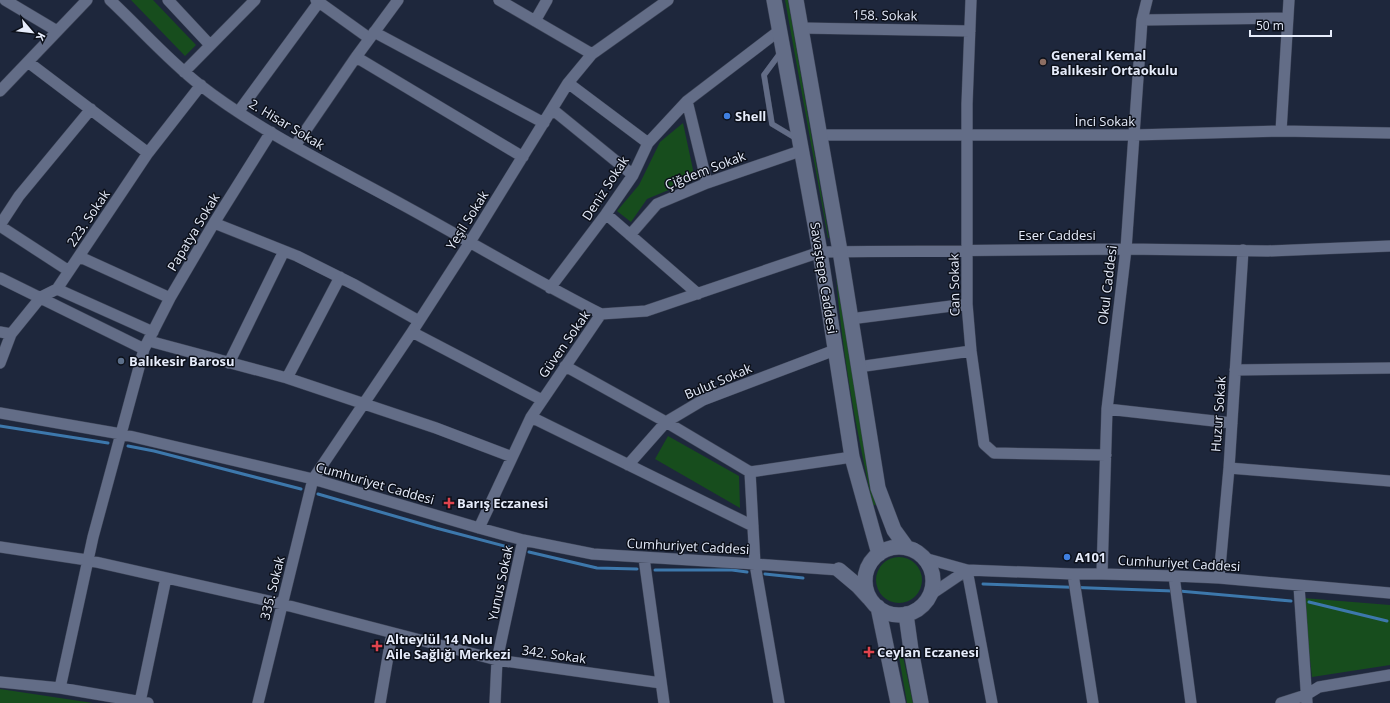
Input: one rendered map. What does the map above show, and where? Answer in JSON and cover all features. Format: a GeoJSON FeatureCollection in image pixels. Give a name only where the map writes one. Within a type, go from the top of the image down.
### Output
{"type":"FeatureCollection","features":[{"type":"Feature","properties":{"kind":"main road","name":"Savaştepe Caddesi"},"geometry":{"type":"LineString","coordinates":[[774,0],[802,145],[852,457],[876,557]]}},
{"type":"Feature","properties":{"kind":"main road","name":"Savaştepe Caddesi"},"geometry":{"type":"LineString","coordinates":[[796,0],[840,251],[878,488],[894,530],[907,548]]}},
{"type":"Feature","properties":{"kind":"main road"},"geometry":{"type":"LineString","coordinates":[[898,547],[907,548],[917,552],[930,566],[933,575],[933,585],[930,595],[924,604],[916,610],[906,614],[896,614],[887,612],[875,603],[839,570],[859,568],[888,549],[898,547]]}},
{"type":"Feature","properties":{"kind":"main road"},"geometry":{"type":"LineString","coordinates":[[876,557],[868,570],[866,580],[867,590],[875,603],[898,703]]}},
{"type":"Feature","properties":{"kind":"main road"},"geometry":{"type":"LineString","coordinates":[[906,614],[921,703]]}},
{"type":"Feature","properties":{"kind":"street"},"geometry":{"type":"LineString","coordinates":[[5,0],[57,31]]}},
{"type":"Feature","properties":{"kind":"street"},"geometry":{"type":"LineString","coordinates":[[0,91],[86,0]]}},
{"type":"Feature","properties":{"kind":"street","name":"2. Hisar Sokak"},"geometry":{"type":"LineString","coordinates":[[110,0],[184,72],[238,112],[295,146],[470,242],[550,288],[601,314]]}},
{"type":"Feature","properties":{"kind":"street"},"geometry":{"type":"LineString","coordinates":[[168,0],[210,45]]}},
{"type":"Feature","properties":{"kind":"street"},"geometry":{"type":"LineString","coordinates":[[184,72],[255,0]]}},
{"type":"Feature","properties":{"kind":"street"},"geometry":{"type":"LineString","coordinates":[[295,146],[356,57],[398,0]]}},
{"type":"Feature","properties":{"kind":"street"},"geometry":{"type":"LineString","coordinates":[[499,0],[592,54]]}},
{"type":"Feature","properties":{"kind":"street"},"geometry":{"type":"LineString","coordinates":[[536,21],[547,0]]}},
{"type":"Feature","properties":{"kind":"street","name":"Yeşil Sokak"},"geometry":{"type":"LineString","coordinates":[[313,479],[412,332],[470,242],[568,83],[592,54],[668,0]]}},
{"type":"Feature","properties":{"kind":"street","name":"Can Sokak"},"geometry":{"type":"LineString","coordinates":[[971,0],[967,135],[967,304],[971,351],[984,444],[994,453],[1106,455]]}},
{"type":"Feature","properties":{"kind":"street","name":"Okul Caddesi"},"geometry":{"type":"LineString","coordinates":[[1102,574],[1107,409],[1126,249],[1142,20],[1147,0]]}},
{"type":"Feature","properties":{"kind":"street"},"geometry":{"type":"LineString","coordinates":[[1282,131],[1289,0]]}},
{"type":"Feature","properties":{"kind":"street"},"geometry":{"type":"LineString","coordinates":[[238,112],[318,1],[372,35],[544,123]]}},
{"type":"Feature","properties":{"kind":"street"},"geometry":{"type":"LineString","coordinates":[[1142,20],[1288,18]]}},
{"type":"Feature","properties":{"kind":"street","name":"158. Sokak"},"geometry":{"type":"LineString","coordinates":[[800,28],[970,30]]}},
{"type":"Feature","properties":{"kind":"street","name":"Deniz Sokak"},"geometry":{"type":"LineString","coordinates":[[550,288],[634,175],[648,143],[687,102],[780,30]]}},
{"type":"Feature","properties":{"kind":"street"},"geometry":{"type":"LineString","coordinates":[[356,57],[522,157]]}},
{"type":"Feature","properties":{"kind":"street"},"geometry":{"type":"LineString","coordinates":[[28,62],[148,153]]}},
{"type":"Feature","properties":{"kind":"street"},"geometry":{"type":"LineString","coordinates":[[568,83],[648,143]]}},
{"type":"Feature","properties":{"kind":"street","name":"223. Sokak"},"geometry":{"type":"LineString","coordinates":[[0,363],[6,333],[41,297],[57,289],[148,153],[201,85]]}},
{"type":"Feature","properties":{"kind":"street"},"geometry":{"type":"LineString","coordinates":[[687,102],[707,183]]}},
{"type":"Feature","properties":{"kind":"street"},"geometry":{"type":"LineString","coordinates":[[69,271],[0,226],[19,196],[91,109]]}},
{"type":"Feature","properties":{"kind":"street"},"geometry":{"type":"LineString","coordinates":[[552,109],[634,175]]}},
{"type":"Feature","properties":{"kind":"street","name":"İnci Sokak"},"geometry":{"type":"LineString","coordinates":[[820,135],[1134,135],[1282,131],[1390,133]]}},
{"type":"Feature","properties":{"kind":"street","name":"Papatya Sokak"},"geometry":{"type":"LineString","coordinates":[[60,688],[87,560],[148,341],[170,298],[271,132]]}},
{"type":"Feature","properties":{"kind":"street","name":"Çiğdem Sokak"},"geometry":{"type":"LineString","coordinates":[[630,235],[657,204],[802,145]]}},
{"type":"Feature","properties":{"kind":"street"},"geometry":{"type":"LineString","coordinates":[[606,214],[698,294]]}},
{"type":"Feature","properties":{"kind":"street"},"geometry":{"type":"LineString","coordinates":[[214,224],[297,256],[340,277],[419,321]]}},
{"type":"Feature","properties":{"kind":"street","name":"Eser Caddesi"},"geometry":{"type":"LineString","coordinates":[[820,252],[1126,249],[1243,250],[1390,246]]}},
{"type":"Feature","properties":{"kind":"street"},"geometry":{"type":"LineString","coordinates":[[230,363],[284,250]]}},
{"type":"Feature","properties":{"kind":"street","name":"Huzur Sokak"},"geometry":{"type":"LineString","coordinates":[[1219,578],[1229,468],[1243,250]]}},
{"type":"Feature","properties":{"kind":"street","name":"Güven Sokak"},"geometry":{"type":"LineString","coordinates":[[479,528],[531,417],[601,314],[646,311],[820,252]]}},
{"type":"Feature","properties":{"kind":"street"},"geometry":{"type":"LineString","coordinates":[[80,256],[170,298]]}},
{"type":"Feature","properties":{"kind":"street"},"geometry":{"type":"LineString","coordinates":[[288,378],[340,277]]}},
{"type":"Feature","properties":{"kind":"street"},"geometry":{"type":"LineString","coordinates":[[0,278],[41,297],[148,341],[288,378],[436,428],[512,457]]}},
{"type":"Feature","properties":{"kind":"street"},"geometry":{"type":"LineString","coordinates":[[57,289],[148,341]]}},
{"type":"Feature","properties":{"kind":"street"},"geometry":{"type":"LineString","coordinates":[[850,319],[967,304]]}},
{"type":"Feature","properties":{"kind":"street"},"geometry":{"type":"LineString","coordinates":[[412,332],[542,400]]}},
{"type":"Feature","properties":{"kind":"street","name":"Bulut Sokak"},"geometry":{"type":"LineString","coordinates":[[628,465],[666,422],[703,400],[835,350]]}},
{"type":"Feature","properties":{"kind":"street"},"geometry":{"type":"LineString","coordinates":[[858,367],[971,351]]}},
{"type":"Feature","properties":{"kind":"street"},"geometry":{"type":"LineString","coordinates":[[565,366],[666,422],[750,472],[852,457]]}},
{"type":"Feature","properties":{"kind":"street"},"geometry":{"type":"LineString","coordinates":[[1235,370],[1390,368]]}},
{"type":"Feature","properties":{"kind":"street"},"geometry":{"type":"LineString","coordinates":[[1107,409],[1232,424]]}},
{"type":"Feature","properties":{"kind":"street","name":"Cumhuriyet Caddesi"},"geometry":{"type":"LineString","coordinates":[[0,413],[121,434],[313,479],[523,540],[593,554],[839,570]]}},
{"type":"Feature","properties":{"kind":"street"},"geometry":{"type":"LineString","coordinates":[[531,417],[753,526]]}},
{"type":"Feature","properties":{"kind":"street"},"geometry":{"type":"LineString","coordinates":[[1229,468],[1390,481]]}},
{"type":"Feature","properties":{"kind":"street"},"geometry":{"type":"LineString","coordinates":[[750,472],[755,564],[779,703]]}},
{"type":"Feature","properties":{"kind":"street","name":"335. Sokak"},"geometry":{"type":"LineString","coordinates":[[258,703],[313,479]]}},
{"type":"Feature","properties":{"kind":"street","name":"Yunus Sokak"},"geometry":{"type":"LineString","coordinates":[[495,703],[497,660],[523,540]]}},
{"type":"Feature","properties":{"kind":"street","name":"342. Sokak"},"geometry":{"type":"LineString","coordinates":[[0,547],[87,560],[282,604],[497,660],[661,683]]}},
{"type":"Feature","properties":{"kind":"street"},"geometry":{"type":"LineString","coordinates":[[644,558],[664,703]]}},
{"type":"Feature","properties":{"kind":"street","name":"Cumhuriyet Caddesi"},"geometry":{"type":"LineString","coordinates":[[924,558],[967,570],[1219,578],[1390,593]]}},
{"type":"Feature","properties":{"kind":"street"},"geometry":{"type":"LineString","coordinates":[[930,595],[967,570],[992,703]]}},
{"type":"Feature","properties":{"kind":"street"},"geometry":{"type":"LineString","coordinates":[[1073,574],[1093,703]]}},
{"type":"Feature","properties":{"kind":"street"},"geometry":{"type":"LineString","coordinates":[[1174,576],[1191,703]]}},
{"type":"Feature","properties":{"kind":"street"},"geometry":{"type":"LineString","coordinates":[[0,682],[60,688],[144,702],[166,578]]}},
{"type":"Feature","properties":{"kind":"street"},"geometry":{"type":"LineString","coordinates":[[1299,586],[1307,699]]}},
{"type":"Feature","properties":{"kind":"street"},"geometry":{"type":"LineString","coordinates":[[380,703],[392,633]]}},
{"type":"Feature","properties":{"kind":"street"},"geometry":{"type":"LineString","coordinates":[[1281,703],[1307,699],[1319,687],[1390,675]]}},
{"type":"Feature","properties":{"kind":"lane"},"geometry":{"type":"LineString","coordinates":[[783,49],[764,75],[772,124],[802,145]]}},
{"type":"Feature","properties":{"kind":"green space"},"geometry":{"type":"Polygon","coordinates":[[[131,0],[153,0],[196,45],[185,56],[131,0]]]}},
{"type":"Feature","properties":{"kind":"green space"},"geometry":{"type":"Polygon","coordinates":[[[785,0],[788,0],[829,238],[828,238],[785,0]]]}},
{"type":"Feature","properties":{"kind":"green space"},"geometry":{"type":"Polygon","coordinates":[[[683,123],[695,179],[647,199],[631,222],[617,211],[639,185],[660,142],[683,123]]]}},
{"type":"Feature","properties":{"kind":"green space"},"geometry":{"type":"Polygon","coordinates":[[[836,276],[876,505],[873,505],[850,391],[836,276]]]}},
{"type":"Feature","properties":{"kind":"green space"},"geometry":{"type":"Polygon","coordinates":[[[668,436],[739,476],[740,508],[655,459],[668,436]]]}},
{"type":"Feature","properties":{"kind":"green space"},"geometry":{"type":"Polygon","coordinates":[[[894,557],[904,557],[912,561],[918,567],[922,575],[922,585],[918,593],[912,599],[904,603],[894,603],[886,599],[880,593],[876,585],[876,575],[880,567],[886,561],[894,557]]]}},
{"type":"Feature","properties":{"kind":"green space"},"geometry":{"type":"Polygon","coordinates":[[[1303,598],[1390,605],[1390,665],[1312,677],[1303,598]]]}},
{"type":"Feature","properties":{"kind":"green space"},"geometry":{"type":"Polygon","coordinates":[[[898,651],[902,652],[913,703],[907,703],[898,651]]]}},
{"type":"Feature","properties":{"kind":"green space"},"geometry":{"type":"Polygon","coordinates":[[[0,689],[93,703],[0,703],[0,689]]]}},
{"type":"Feature","properties":{"kind":"waterway"},"geometry":{"type":"LineString","coordinates":[[0,426],[108,443]]}},
{"type":"Feature","properties":{"kind":"waterway"},"geometry":{"type":"LineString","coordinates":[[128,446],[154,451],[301,489]]}},
{"type":"Feature","properties":{"kind":"waterway"},"geometry":{"type":"LineString","coordinates":[[318,494],[512,548]]}},
{"type":"Feature","properties":{"kind":"waterway"},"geometry":{"type":"LineString","coordinates":[[529,552],[597,568],[637,569]]}},
{"type":"Feature","properties":{"kind":"waterway"},"geometry":{"type":"LineString","coordinates":[[655,570],[732,570],[747,572]]}},
{"type":"Feature","properties":{"kind":"waterway"},"geometry":{"type":"LineString","coordinates":[[765,574],[803,578]]}},
{"type":"Feature","properties":{"kind":"waterway"},"geometry":{"type":"LineString","coordinates":[[983,584],[1173,591]]}},
{"type":"Feature","properties":{"kind":"waterway"},"geometry":{"type":"LineString","coordinates":[[1179,591],[1291,601]]}},
{"type":"Feature","properties":{"kind":"waterway"},"geometry":{"type":"LineString","coordinates":[[1309,602],[1387,621]]}},
{"type":"Feature","properties":{"kind":"place","name":"General Kemal Balıkesir Ortaokulu"},"geometry":{"type":"Point","coordinates":[1043,62]}},
{"type":"Feature","properties":{"kind":"place","name":"Shell"},"geometry":{"type":"Point","coordinates":[727,116]}},
{"type":"Feature","properties":{"kind":"place","name":"Balıkesir Barosu"},"geometry":{"type":"Point","coordinates":[121,361]}},
{"type":"Feature","properties":{"kind":"place","name":"Barış Eczanesi"},"geometry":{"type":"Point","coordinates":[449,503]}},
{"type":"Feature","properties":{"kind":"place","name":"A101"},"geometry":{"type":"Point","coordinates":[1067,557]}},
{"type":"Feature","properties":{"kind":"place","name":"Altıeylül 14 Nolu Aile Sağlığı Merkezi"},"geometry":{"type":"Point","coordinates":[377,646]}},
{"type":"Feature","properties":{"kind":"place","name":"Ceylan Eczanesi"},"geometry":{"type":"Point","coordinates":[869,652]}}]}
